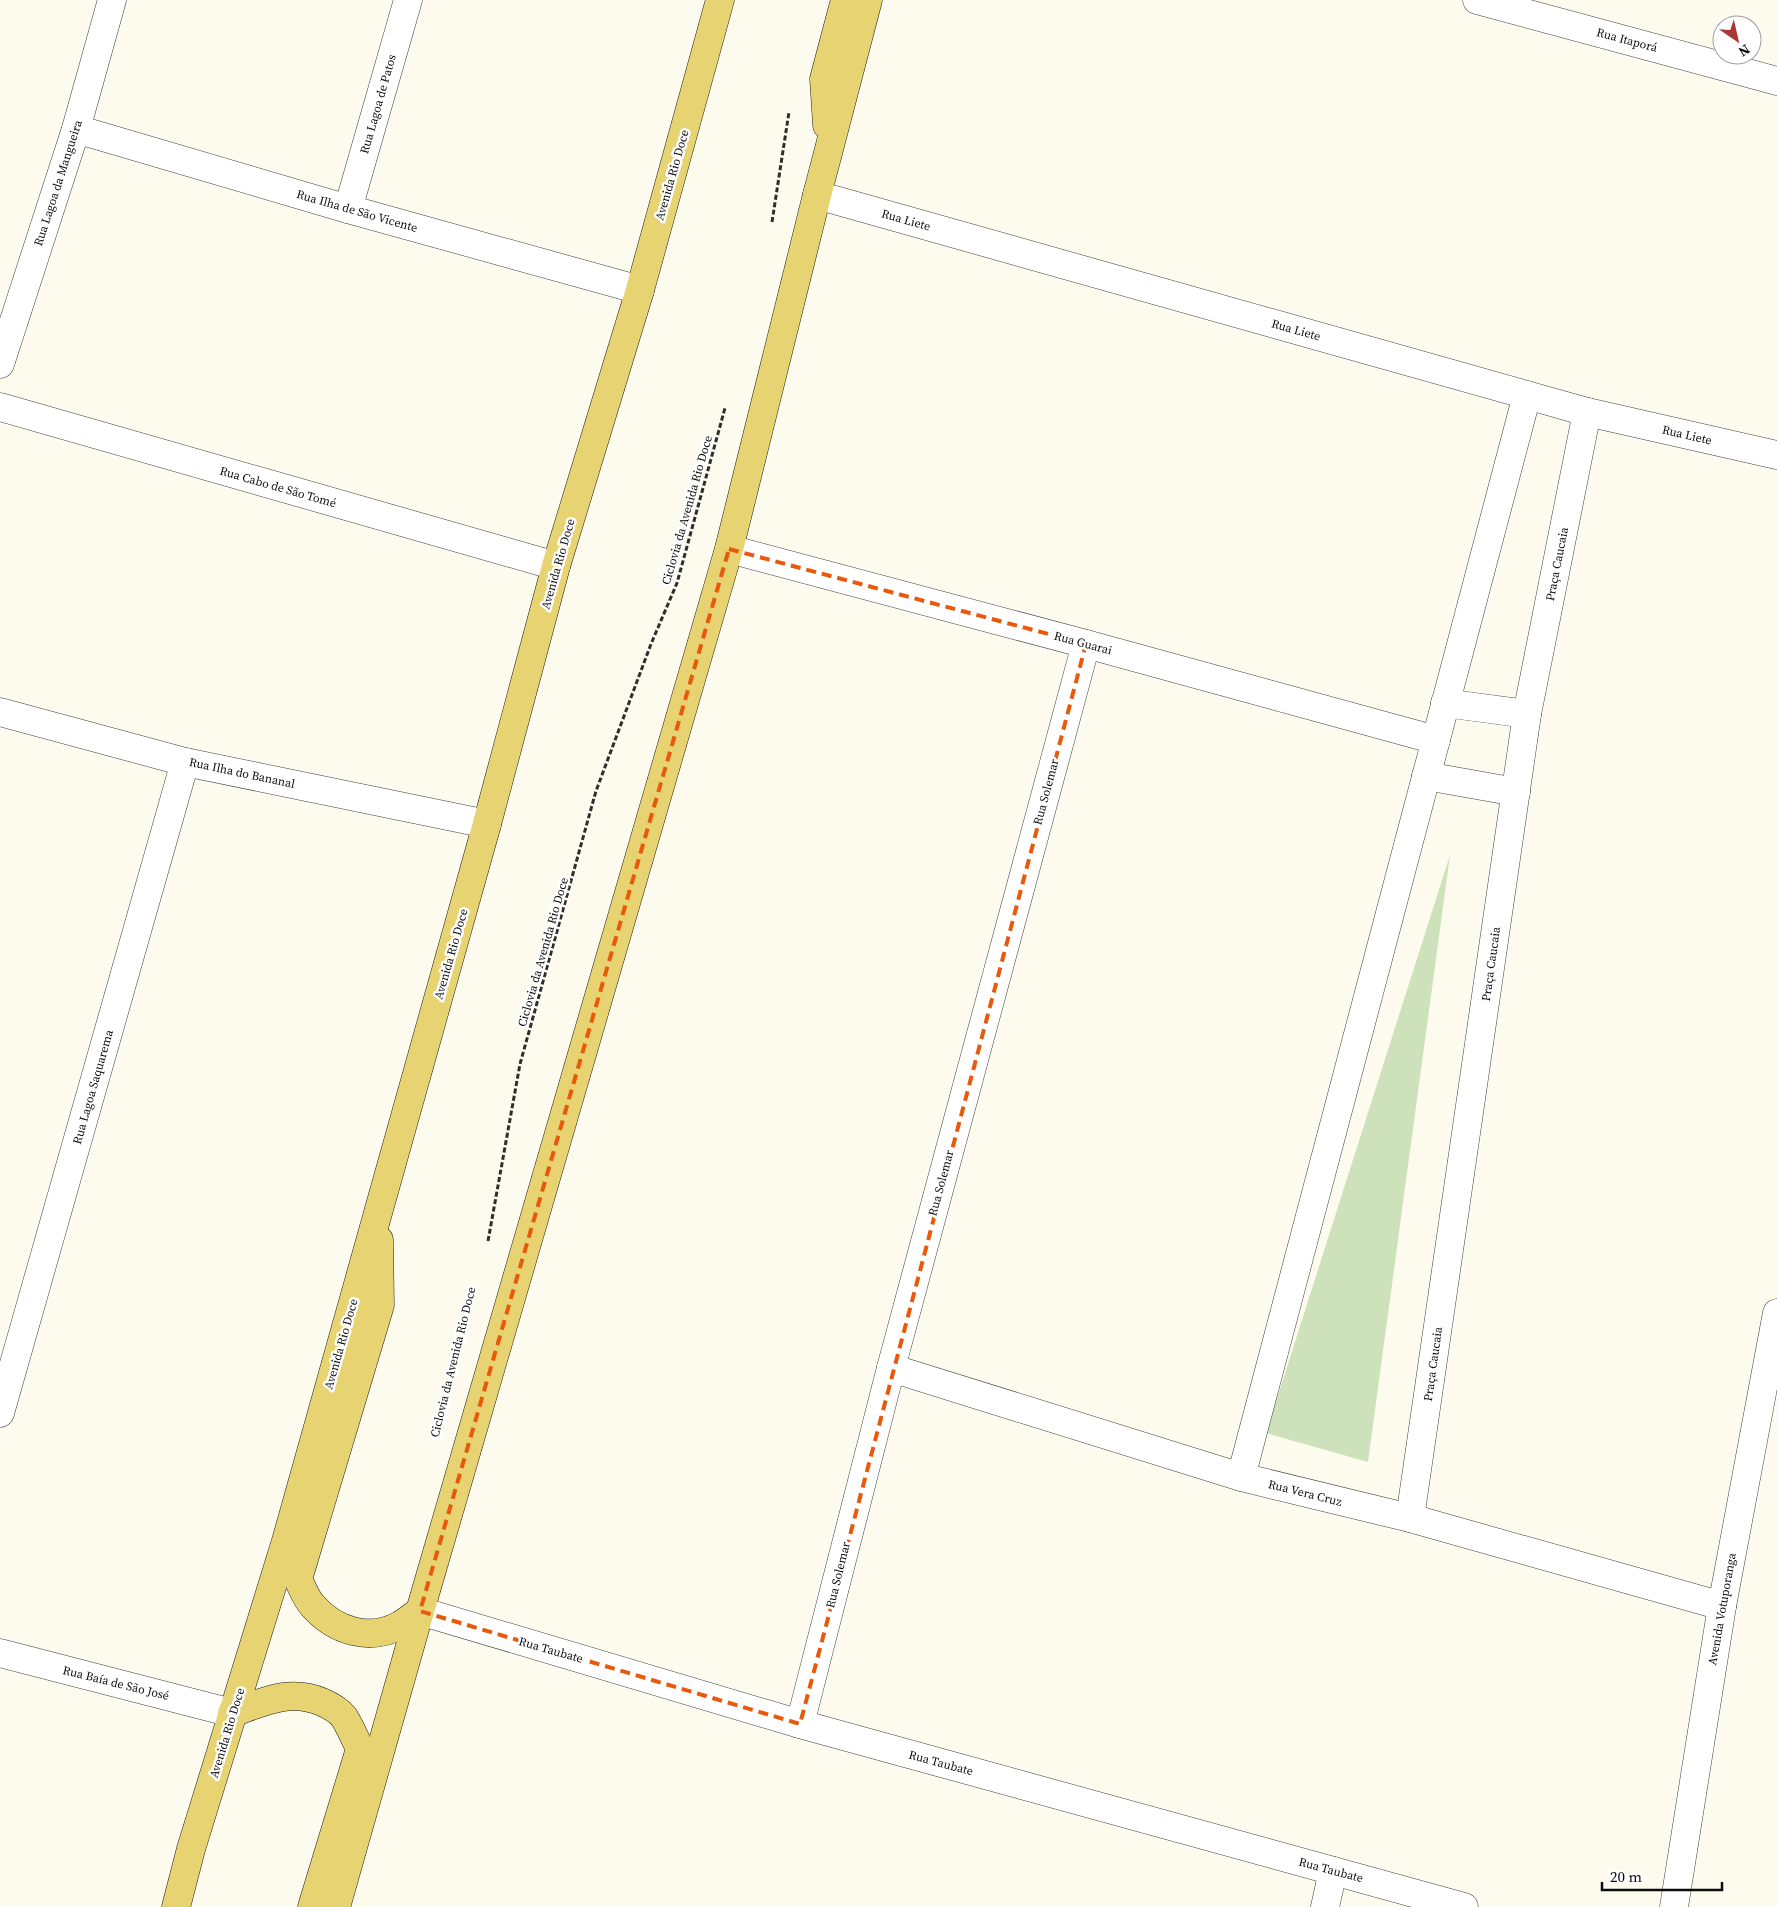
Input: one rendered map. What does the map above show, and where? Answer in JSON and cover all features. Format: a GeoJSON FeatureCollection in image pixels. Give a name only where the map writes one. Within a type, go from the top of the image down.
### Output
{"type":"FeatureCollection","features":[{"type":"Feature","properties":{"kind":"main road","name":"Avenida Rio Doce"},"geometry":{"type":"LineString","coordinates":[[176,1907],[232,1713],[286,1541],[487,824],[556,566],[640,290],[720,0]]}},
{"type":"Feature","properties":{"kind":"main road"},"geometry":{"type":"LineString","coordinates":[[829,149],[824,79],[845,0]]}},
{"type":"Feature","properties":{"kind":"main road"},"geometry":{"type":"LineString","coordinates":[[336,1907],[420,1611],[729,549],[817,195],[868,0]]}},
{"type":"Feature","properties":{"kind":"main road"},"geometry":{"type":"LineString","coordinates":[[378,1211],[380,1305],[298,1579],[312,1605],[332,1624],[353,1632],[379,1633],[400,1625],[420,1611]]}},
{"type":"Feature","properties":{"kind":"main road"},"geometry":{"type":"LineString","coordinates":[[232,1713],[282,1696],[297,1695],[312,1698],[328,1705],[343,1716],[360,1749],[312,1907]]}},
{"type":"Feature","properties":{"kind":"street","name":"Rua Lagoa da Mangueira"},"geometry":{"type":"LineString","coordinates":[[0,364],[76,129],[112,0]]}},
{"type":"Feature","properties":{"kind":"street","name":"Rua Lagoa de Patos"},"geometry":{"type":"LineString","coordinates":[[348,209],[408,0]]}},
{"type":"Feature","properties":{"kind":"street","name":"Rua Itaporá"},"geometry":{"type":"LineString","coordinates":[[1477,0],[1777,81]]}},
{"type":"Feature","properties":{"kind":"street","name":"Rua Ilha de São Vicente"},"geometry":{"type":"LineString","coordinates":[[76,129],[348,209],[640,290]]}},
{"type":"Feature","properties":{"kind":"street","name":"Rua Liete"},"geometry":{"type":"LineString","coordinates":[[817,195],[1587,412],[1777,456]]}},
{"type":"Feature","properties":{"kind":"street"},"geometry":{"type":"LineString","coordinates":[[1241,1477],[1527,395]]}},
{"type":"Feature","properties":{"kind":"street","name":"Rua Cabo de São Tomé"},"geometry":{"type":"LineString","coordinates":[[0,407],[556,566]]}},
{"type":"Feature","properties":{"kind":"street","name":"Praça Caucaia"},"geometry":{"type":"LineString","coordinates":[[1410,1518],[1527,714],[1587,412]]}},
{"type":"Feature","properties":{"kind":"street","name":"Rua Guarai"},"geometry":{"type":"LineString","coordinates":[[729,549],[1436,740]]}},
{"type":"Feature","properties":{"kind":"street","name":"Rua Solemar"},"geometry":{"type":"LineString","coordinates":[[800,1724],[891,1368],[1086,644]]}},
{"type":"Feature","properties":{"kind":"street"},"geometry":{"type":"LineString","coordinates":[[1446,704],[1527,714]]}},
{"type":"Feature","properties":{"kind":"street","name":"Rua Ilha do Bananal"},"geometry":{"type":"LineString","coordinates":[[0,712],[186,762],[487,824]]}},
{"type":"Feature","properties":{"kind":"street","name":"Rua Lagoa Saquarema"},"geometry":{"type":"LineString","coordinates":[[0,1413],[186,762]]}},
{"type":"Feature","properties":{"kind":"street"},"geometry":{"type":"LineString","coordinates":[[1426,776],[1516,792]]}},
{"type":"Feature","properties":{"kind":"street","name":"Avenida Votuporanga"},"geometry":{"type":"LineString","coordinates":[[1674,1907],[1722,1606],[1777,1313]]}},
{"type":"Feature","properties":{"kind":"street","name":"Rua Vera Cruz"},"geometry":{"type":"LineString","coordinates":[[891,1368],[1241,1477],[1410,1518],[1722,1606]]}},
{"type":"Feature","properties":{"kind":"street","name":"Rua Taubate"},"geometry":{"type":"LineString","coordinates":[[420,1611],[800,1724],[1464,1907]]}},
{"type":"Feature","properties":{"kind":"street","name":"Rua Baía de São José"},"geometry":{"type":"LineString","coordinates":[[0,1653],[232,1713]]}},
{"type":"Feature","properties":{"kind":"street"},"geometry":{"type":"LineString","coordinates":[[1325,1907],[1333,1871]]}},
{"type":"Feature","properties":{"kind":"path"},"geometry":{"type":"LineString","coordinates":[[772,222],[790,107]]}},
{"type":"Feature","properties":{"kind":"path","name":"Ciclovia da Avenida Rio Doce"},"geometry":{"type":"LineString","coordinates":[[487,1250],[520,1064],[596,791],[651,644],[677,582],[726,405]]}},
{"type":"Feature","properties":{"kind":"highlighted area"},"geometry":{"type":"Polygon","coordinates":[[[729,549],[1086,644],[800,1724],[420,1611],[729,549]]]}},
{"type":"Feature","properties":{"kind":"green space"},"geometry":{"type":"Polygon","coordinates":[[[1450,855],[1368,1462],[1266,1433],[1450,855]]]}}]}
